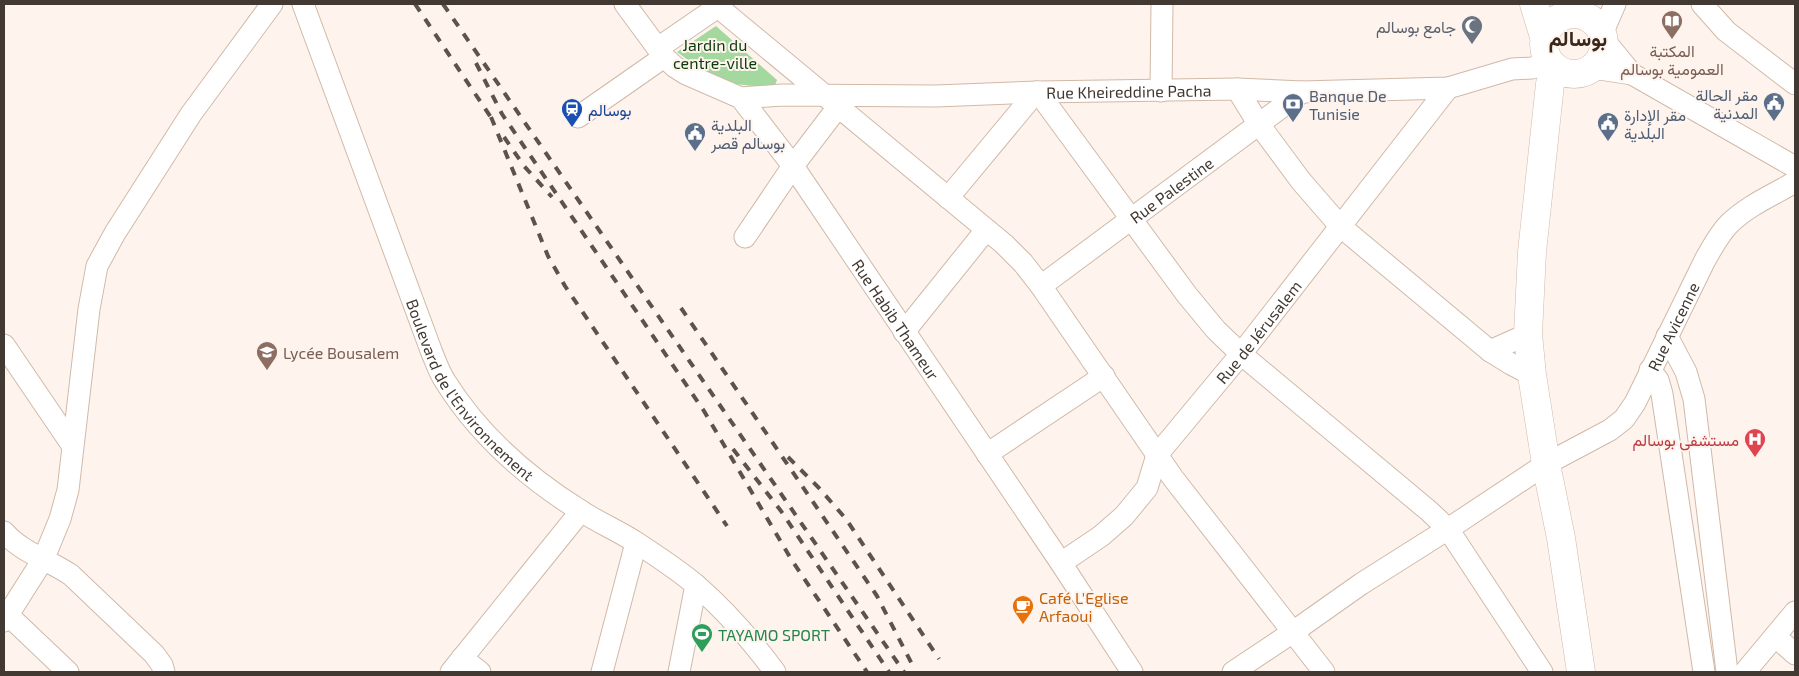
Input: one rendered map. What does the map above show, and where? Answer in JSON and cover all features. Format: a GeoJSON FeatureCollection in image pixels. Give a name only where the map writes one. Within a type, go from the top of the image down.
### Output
{"type":"FeatureCollection","features":[{"type":"Feature","properties":{"kind":"main road"},"geometry":{"type":"LineString","coordinates":[[1534,4],[1560,60]]}},
{"type":"Feature","properties":{"kind":"main road"},"geometry":{"type":"LineString","coordinates":[[1560,60],[1602,56],[1603,37],[1596,24],[1572,9],[1556,20],[1551,26],[1560,60],[1549,103],[1532,252],[1528,334],[1532,375],[1546,464],[1561,538],[1581,672]]}},
{"type":"Feature","properties":{"kind":"street"},"geometry":{"type":"LineString","coordinates":[[68,672],[6,618],[44,558],[60,518],[68,490],[88,309],[97,266],[110,242],[191,114],[272,4]]}},
{"type":"Feature","properties":{"kind":"street","name":"Boulevard de l'Environnement"},"geometry":{"type":"LineString","coordinates":[[302,4],[432,353],[443,379],[461,405],[508,456],[541,483],[581,511],[636,543],[696,585],[725,614],[775,672]]}},
{"type":"Feature","properties":{"kind":"street","name":"Rue Habib Thameur"},"geometry":{"type":"LineString","coordinates":[[625,4],[661,53],[675,67],[686,74],[741,98],[793,166],[1061,563],[1132,672]]}},
{"type":"Feature","properties":{"kind":"street"},"geometry":{"type":"LineString","coordinates":[[1161,91],[1162,4]]}},
{"type":"Feature","properties":{"kind":"street"},"geometry":{"type":"LineString","coordinates":[[1615,4],[1603,37],[1632,74]]}},
{"type":"Feature","properties":{"kind":"street"},"geometry":{"type":"LineString","coordinates":[[1702,4],[1726,31],[1795,84]]}},
{"type":"Feature","properties":{"kind":"street"},"geometry":{"type":"LineString","coordinates":[[578,117],[720,5],[831,101],[1004,244],[1023,263],[1104,376],[1157,455],[1324,672]]}},
{"type":"Feature","properties":{"kind":"street","name":"Rue Kheireddine Pacha"},"geometry":{"type":"LineString","coordinates":[[741,98],[782,95],[831,101],[1037,92],[1237,89],[1302,92],[1448,88],[1512,69],[1528,58],[1560,60]]}},
{"type":"Feature","properties":{"kind":"street"},"geometry":{"type":"LineString","coordinates":[[1560,60],[1632,74],[1795,167]]}},
{"type":"Feature","properties":{"kind":"street","name":"Rue de Jérusalem"},"geometry":{"type":"LineString","coordinates":[[1061,563],[1101,536],[1124,516],[1147,488],[1157,455],[1241,354],[1448,88]]}},
{"type":"Feature","properties":{"kind":"street"},"geometry":{"type":"LineString","coordinates":[[1237,89],[1258,124],[1301,181],[1340,226],[1490,351],[1532,375]]}},
{"type":"Feature","properties":{"kind":"street"},"geometry":{"type":"LineString","coordinates":[[948,198],[1037,92],[1187,296],[1216,330],[1241,354],[1448,529],[1542,672]]}},
{"type":"Feature","properties":{"kind":"street","name":"Rue Palestine"},"geometry":{"type":"LineString","coordinates":[[1041,286],[1302,92]]}},
{"type":"Feature","properties":{"kind":"street"},"geometry":{"type":"LineString","coordinates":[[745,237],[793,166],[831,101]]}},
{"type":"Feature","properties":{"kind":"street","name":"Rue Avicenne"},"geometry":{"type":"LineString","coordinates":[[1233,672],[1294,632],[1360,584],[1546,464],[1610,430],[1624,419],[1635,403],[1705,260],[1728,225],[1742,213],[1795,182]]}},
{"type":"Feature","properties":{"kind":"street"},"geometry":{"type":"LineString","coordinates":[[904,332],[986,230]]}},
{"type":"Feature","properties":{"kind":"street"},"geometry":{"type":"LineString","coordinates":[[1490,351],[1528,334]]}},
{"type":"Feature","properties":{"kind":"street"},"geometry":{"type":"LineString","coordinates":[[1667,336],[1686,372],[1694,399],[1728,672]]}},
{"type":"Feature","properties":{"kind":"street"},"geometry":{"type":"LineString","coordinates":[[4,345],[72,445]]}},
{"type":"Feature","properties":{"kind":"street"},"geometry":{"type":"LineString","coordinates":[[1650,370],[1658,380],[1662,394],[1704,672]]}},
{"type":"Feature","properties":{"kind":"street"},"geometry":{"type":"LineString","coordinates":[[987,454],[1104,376]]}},
{"type":"Feature","properties":{"kind":"street"},"geometry":{"type":"LineString","coordinates":[[480,672],[457,665],[581,511]]}},
{"type":"Feature","properties":{"kind":"street"},"geometry":{"type":"LineString","coordinates":[[4,532],[19,546],[44,558],[71,575],[154,654],[162,665],[164,672]]}},
{"type":"Feature","properties":{"kind":"street"},"geometry":{"type":"LineString","coordinates":[[602,672],[636,543]]}},
{"type":"Feature","properties":{"kind":"street"},"geometry":{"type":"LineString","coordinates":[[679,672],[696,585]]}},
{"type":"Feature","properties":{"kind":"street"},"geometry":{"type":"LineString","coordinates":[[1745,672],[1795,612]]}},
{"type":"Feature","properties":{"kind":"street"},"geometry":{"type":"LineString","coordinates":[[1775,636],[1795,654]]}},
{"type":"Feature","properties":{"kind":"green space","name":"Jardin du centre-ville"},"geometry":{"type":"Polygon","coordinates":[[[716,26],[777,80],[774,88],[734,84],[703,71],[677,52],[716,26]]]}},
{"type":"Feature","properties":{"kind":"railway"},"geometry":{"type":"LineString","coordinates":[[415,4],[494,122]]}},
{"type":"Feature","properties":{"kind":"railway"},"geometry":{"type":"LineString","coordinates":[[443,4],[904,672]]}},
{"type":"Feature","properties":{"kind":"railway"},"geometry":{"type":"LineString","coordinates":[[476,63],[502,114],[704,411],[791,559],[867,672]]}},
{"type":"Feature","properties":{"kind":"railway"},"geometry":{"type":"LineString","coordinates":[[491,117],[548,256],[565,286],[727,526]]}},
{"type":"Feature","properties":{"kind":"railway"},"geometry":{"type":"LineString","coordinates":[[504,137],[524,166],[552,197]]}},
{"type":"Feature","properties":{"kind":"railway"},"geometry":{"type":"LineString","coordinates":[[681,308],[877,596],[914,668]]}},
{"type":"Feature","properties":{"kind":"railway"},"geometry":{"type":"LineString","coordinates":[[733,449],[781,511],[889,672]]}},
{"type":"Feature","properties":{"kind":"railway"},"geometry":{"type":"LineString","coordinates":[[788,457],[846,519],[939,659]]}},
{"type":"Feature","properties":{"kind":"place","name":"المكتبة العمومية بوسالم"},"geometry":{"type":"Point","coordinates":[1672,40]}},
{"type":"Feature","properties":{"kind":"place","name":"جامع بوسالم"},"geometry":{"type":"Point","coordinates":[1472,45]}},
{"type":"Feature","properties":{"kind":"place","name":"مقر الحالة المدنية"},"geometry":{"type":"Point","coordinates":[1774,122]}},
{"type":"Feature","properties":{"kind":"place","name":"Banque De Tunisie"},"geometry":{"type":"Point","coordinates":[1293,123]}},
{"type":"Feature","properties":{"kind":"place","name":"بوسالم"},"geometry":{"type":"Point","coordinates":[572,128]}},
{"type":"Feature","properties":{"kind":"place","name":"مقر الإدارة البلدية"},"geometry":{"type":"Point","coordinates":[1608,142]}},
{"type":"Feature","properties":{"kind":"place","name":"البلدية بوسالم قصر"},"geometry":{"type":"Point","coordinates":[695,152]}},
{"type":"Feature","properties":{"kind":"place","name":"Lycée Bousalem"},"geometry":{"type":"Point","coordinates":[267,371]}},
{"type":"Feature","properties":{"kind":"place","name":"مستشفى بوسالم"},"geometry":{"type":"Point","coordinates":[1755,458]}},
{"type":"Feature","properties":{"kind":"place","name":"Café L'Eglise Arfaoui"},"geometry":{"type":"Point","coordinates":[1023,625]}},
{"type":"Feature","properties":{"kind":"place","name":"TAYAMO SPORT"},"geometry":{"type":"Point","coordinates":[702,653]}},
{"type":"Feature","properties":{"kind":"district","name":"بوسالم"},"geometry":{"type":"Point","coordinates":[1578,37]}}]}
